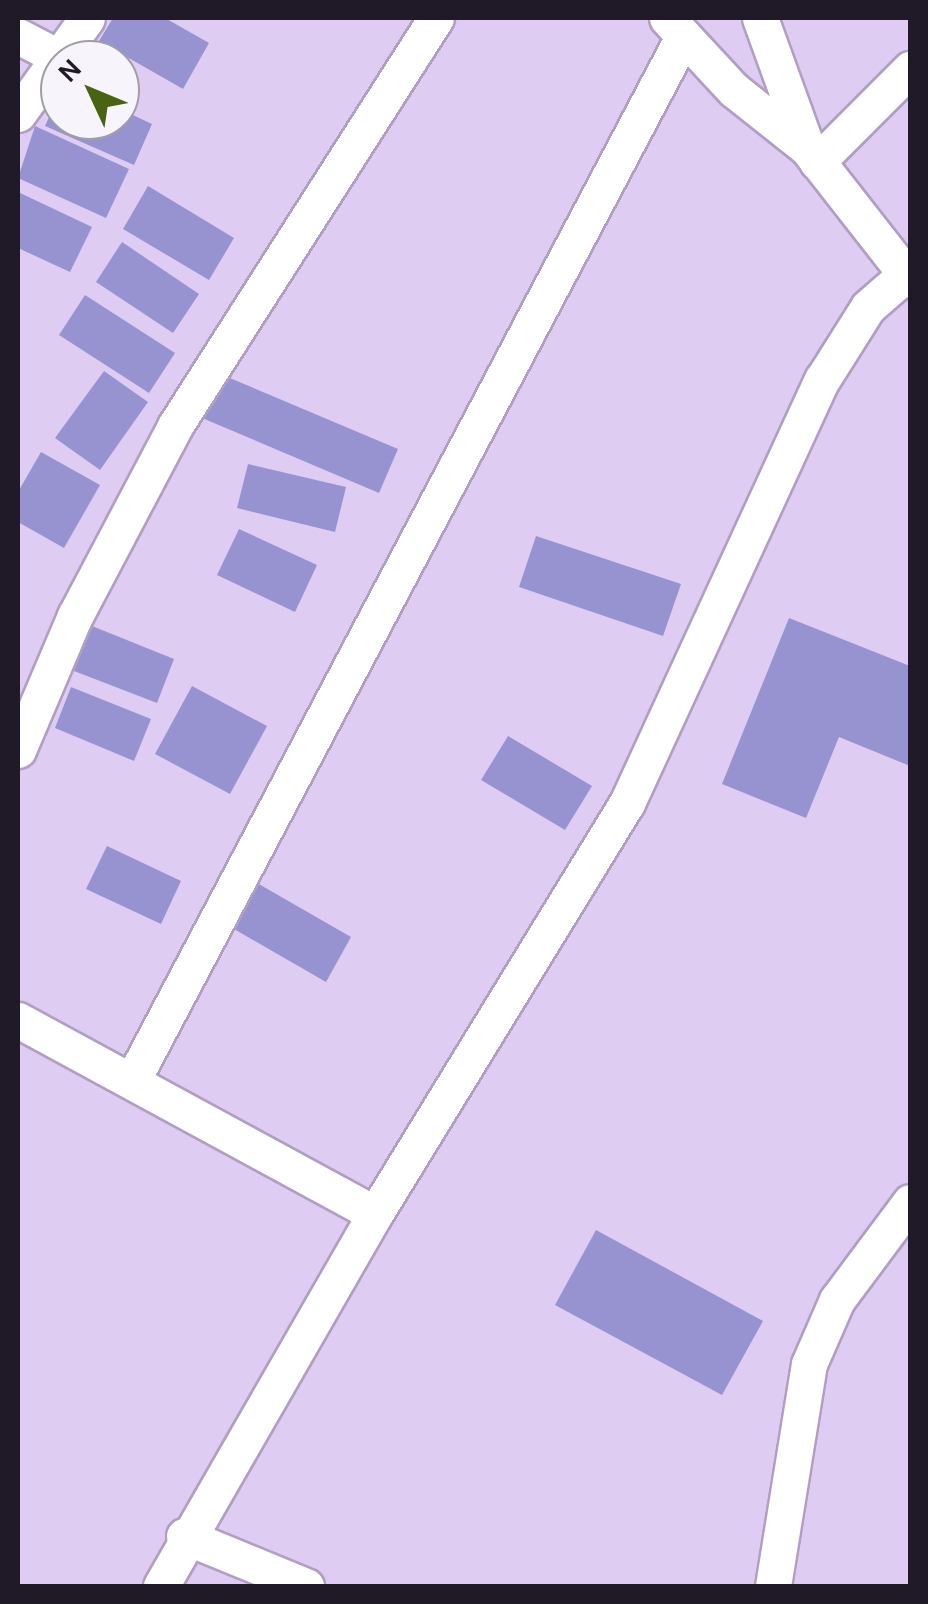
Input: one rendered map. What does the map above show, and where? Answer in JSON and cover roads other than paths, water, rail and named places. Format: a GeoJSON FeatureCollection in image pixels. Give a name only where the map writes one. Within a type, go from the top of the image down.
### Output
{"type":"FeatureCollection","features":[{"type":"Feature","properties":{"kind":"street"},"geometry":{"type":"LineString","coordinates":[[72,40],[87,18]]}},
{"type":"Feature","properties":{"kind":"street"},"geometry":{"type":"LineString","coordinates":[[18,750],[76,616],[175,426],[436,18]]}},
{"type":"Feature","properties":{"kind":"street"},"geometry":{"type":"LineString","coordinates":[[760,18],[812,156]]}},
{"type":"Feature","properties":{"kind":"street"},"geometry":{"type":"LineString","coordinates":[[132,1081],[675,27],[812,156],[908,277],[868,307],[822,380],[627,803],[184,1536],[162,1586]]}},
{"type":"Feature","properties":{"kind":"street"},"geometry":{"type":"LineString","coordinates":[[812,156],[910,69]]}},
{"type":"Feature","properties":{"kind":"street"},"geometry":{"type":"LineString","coordinates":[[18,114],[40,85]]}},
{"type":"Feature","properties":{"kind":"street"},"geometry":{"type":"LineString","coordinates":[[18,1020],[376,1214]]}},
{"type":"Feature","properties":{"kind":"street"},"geometry":{"type":"LineString","coordinates":[[773,1586],[809,1364],[837,1300],[910,1202]]}},
{"type":"Feature","properties":{"kind":"street"},"geometry":{"type":"LineString","coordinates":[[184,1536],[306,1586]]}}]}
